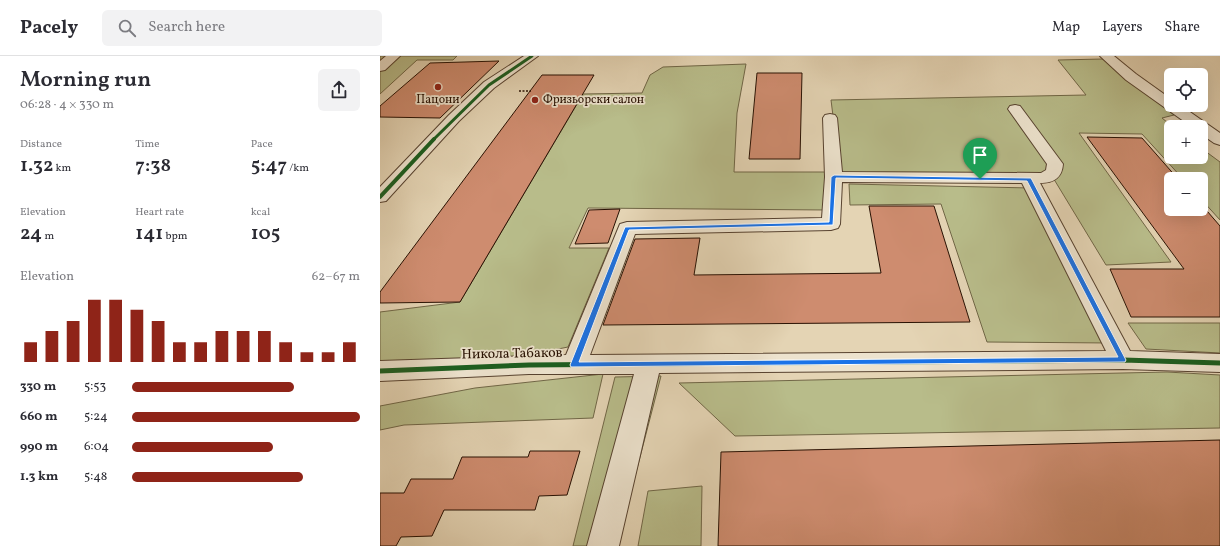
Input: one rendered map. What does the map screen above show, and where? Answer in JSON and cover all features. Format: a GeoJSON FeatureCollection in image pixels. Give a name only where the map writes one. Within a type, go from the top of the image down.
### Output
{"type":"FeatureCollection","features":[{"type":"Feature","properties":{"kind":"street"},"geometry":{"type":"LineString","coordinates":[[380,68],[394,56]]}},
{"type":"Feature","properties":{"kind":"street"},"geometry":{"type":"LineString","coordinates":[[380,197],[454,118],[489,85],[532,56]]}},
{"type":"Feature","properties":{"kind":"street"},"geometry":{"type":"LineString","coordinates":[[1106,56],[1131,77],[1220,140]]}},
{"type":"Feature","properties":{"kind":"street"},"geometry":{"type":"LineString","coordinates":[[834,177],[1029,179],[1044,178],[1054,173],[1055,164],[1015,109]]}},
{"type":"Feature","properties":{"kind":"street"},"geometry":{"type":"LineString","coordinates":[[574,365],[627,228],[831,224],[834,177],[830,118]]}},
{"type":"Feature","properties":{"kind":"street"},"geometry":{"type":"LineString","coordinates":[[1029,179],[1123,360]]}},
{"type":"Feature","properties":{"kind":"street","name":"Никола Табаков"},"geometry":{"type":"LineString","coordinates":[[380,370],[574,365],[1123,360],[1220,363]]}},
{"type":"Feature","properties":{"kind":"street"},"geometry":{"type":"LineString","coordinates":[[603,546],[649,364]]}},
{"type":"Feature","properties":{"kind":"green space"},"geometry":{"type":"Polygon","coordinates":[[[380,56],[457,56],[453,60],[417,60],[380,94],[380,56]]]}},
{"type":"Feature","properties":{"kind":"green space"},"geometry":{"type":"Polygon","coordinates":[[[1103,59],[1164,107],[1164,112],[1170,112],[1174,115],[1162,118],[1164,120],[1164,158],[1142,134],[1079,133],[1171,262],[1106,265],[1052,176],[840,172],[831,100],[1086,95],[1058,60],[1103,59]]]}},
{"type":"Feature","properties":{"kind":"green space"},"geometry":{"type":"Polygon","coordinates":[[[746,64],[737,113],[734,172],[825,172],[826,210],[588,208],[569,248],[609,248],[568,347],[488,363],[380,381],[380,312],[460,302],[583,94],[642,93],[650,75],[663,67],[746,64]]]}},
{"type":"Feature","properties":{"kind":"green space"},"geometry":{"type":"Polygon","coordinates":[[[1208,153],[1220,162],[1220,220],[1208,207],[1208,172],[1177,172],[1169,164],[1208,164],[1208,153]]]}},
{"type":"Feature","properties":{"kind":"green space"},"geometry":{"type":"Polygon","coordinates":[[[849,184],[1031,188],[1110,343],[987,342],[941,204],[850,205],[849,184]]]}},
{"type":"Feature","properties":{"kind":"green space"},"geometry":{"type":"Polygon","coordinates":[[[1128,323],[1220,323],[1220,353],[1146,349],[1128,323]]]}},
{"type":"Feature","properties":{"kind":"green space"},"geometry":{"type":"Polygon","coordinates":[[[1167,372],[1220,375],[1220,428],[735,436],[679,383],[1167,372]]]}},
{"type":"Feature","properties":{"kind":"green space"},"geometry":{"type":"Polygon","coordinates":[[[603,374],[593,418],[404,425],[380,430],[380,406],[475,388],[603,374]]]}},
{"type":"Feature","properties":{"kind":"green space"},"geometry":{"type":"Polygon","coordinates":[[[661,376],[617,546],[573,546],[615,377],[661,376]]]}},
{"type":"Feature","properties":{"kind":"green space"},"geometry":{"type":"Polygon","coordinates":[[[702,486],[701,546],[638,546],[648,491],[702,486]]]}},
{"type":"Feature","properties":{"kind":"building","name":"Пацони"},"geometry":{"type":"Polygon","coordinates":[[[499,61],[440,118],[380,117],[380,106],[430,63],[499,61]]]}},
{"type":"Feature","properties":{"kind":"building"},"geometry":{"type":"Polygon","coordinates":[[[757,73],[802,73],[800,159],[749,159],[757,73]]]}},
{"type":"Feature","properties":{"kind":"building"},"geometry":{"type":"Polygon","coordinates":[[[542,75],[594,75],[460,302],[380,303],[380,292],[542,75]]]}},
{"type":"Feature","properties":{"kind":"building"},"geometry":{"type":"Polygon","coordinates":[[[1087,137],[1142,138],[1172,172],[1164,172],[1164,216],[1208,216],[1208,212],[1220,226],[1220,317],[1131,317],[1110,269],[1184,269],[1087,137]]]}},
{"type":"Feature","properties":{"kind":"building"},"geometry":{"type":"Polygon","coordinates":[[[869,206],[934,206],[970,322],[603,325],[635,239],[700,238],[694,275],[881,273],[869,206]]]}},
{"type":"Feature","properties":{"kind":"building"},"geometry":{"type":"Polygon","coordinates":[[[620,209],[608,243],[575,244],[589,210],[620,209]]]}},
{"type":"Feature","properties":{"kind":"building"},"geometry":{"type":"Polygon","coordinates":[[[1220,440],[1220,546],[718,546],[721,452],[1220,440]]]}},
{"type":"Feature","properties":{"kind":"building"},"geometry":{"type":"Polygon","coordinates":[[[530,451],[580,451],[567,495],[539,496],[535,510],[444,510],[432,536],[401,537],[396,546],[380,546],[380,493],[404,493],[411,479],[453,479],[462,457],[528,457],[530,451]]]}},
{"type":"Feature","properties":{"kind":"cycle path"},"geometry":{"type":"LineString","coordinates":[[380,197],[454,118],[489,85],[532,56]]}},
{"type":"Feature","properties":{"kind":"cycle path"},"geometry":{"type":"LineString","coordinates":[[380,371],[529,365],[1123,360],[1220,363]]}},
{"type":"Feature","properties":{"kind":"place","name":"Пацони"},"geometry":{"type":"Point","coordinates":[438,87]}},
{"type":"Feature","properties":{"kind":"place","name":"Фризьорски салон"},"geometry":{"type":"Point","coordinates":[535,100]}},
{"type":"Feature","properties":{"kind":"route"},"geometry":{"type":"LineString","coordinates":[[834,177],[980,179],[1029,179],[1123,360],[574,365],[627,228],[831,224],[834,177]]}}]}
